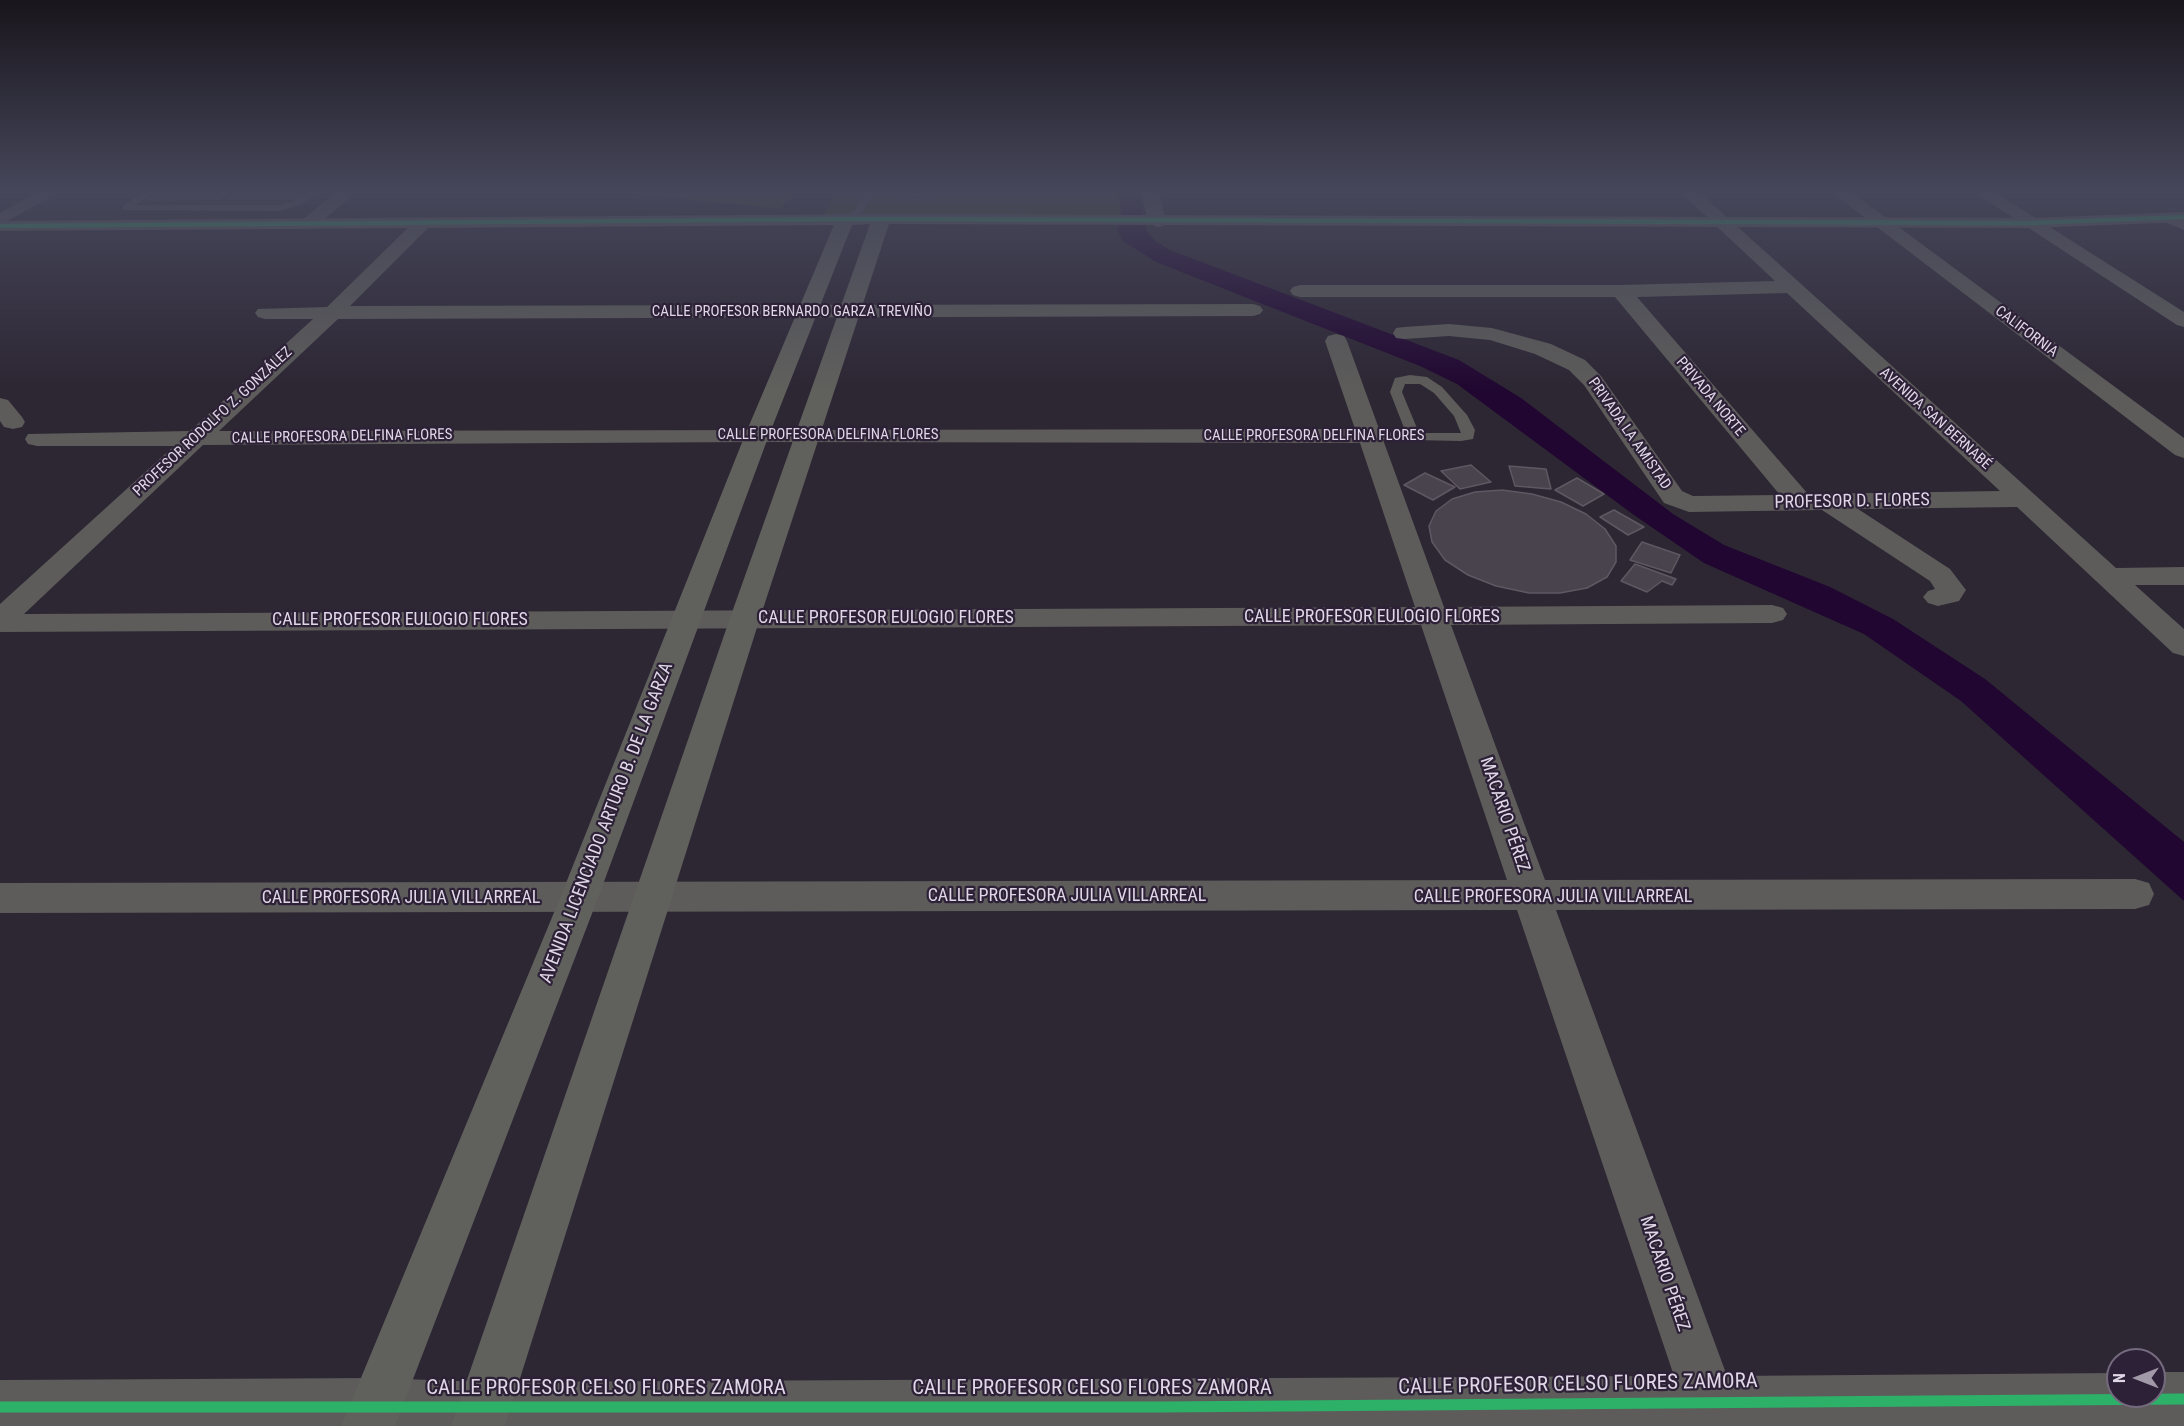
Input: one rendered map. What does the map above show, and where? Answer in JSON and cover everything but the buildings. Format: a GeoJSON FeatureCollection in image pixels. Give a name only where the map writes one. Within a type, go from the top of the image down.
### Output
{"type":"FeatureCollection","features":[{"type":"Feature","properties":{"kind":"street","name":"PROFESOR RODOLFO Z. GONZÁLEZ"},"geometry":{"type":"LineString","coordinates":[[0,621],[331,314],[388,258]]}},
{"type":"Feature","properties":{"kind":"street","name":"AVENIDA LICENCIADO ARTURO B. DE LA GARZA"},"geometry":{"type":"LineString","coordinates":[[372,1415],[579,898],[757,435],[808,312],[837,258]]}},
{"type":"Feature","properties":{"kind":"street"},"geometry":{"type":"LineString","coordinates":[[481,1417],[745,618],[850,312],[857,258]]}},
{"type":"Feature","properties":{"kind":"street","name":"AVENIDA SAN BERNABÉ"},"geometry":{"type":"LineString","coordinates":[[1759,258],[2184,646]]}},
{"type":"Feature","properties":{"kind":"street","name":"CALIFORNIA"},"geometry":{"type":"LineString","coordinates":[[1928,258],[2184,450]]}},
{"type":"Feature","properties":{"kind":"street"},"geometry":{"type":"LineString","coordinates":[[2084,258],[2184,321]]}},
{"type":"Feature","properties":{"kind":"street"},"geometry":{"type":"LineString","coordinates":[[1300,291],[1621,291],[1791,287]]}},
{"type":"Feature","properties":{"kind":"street","name":"PRIVADA NORTE"},"geometry":{"type":"LineString","coordinates":[[1621,291],[1814,502],[1940,574],[1951,590],[1949,595],[1938,597]]}},
{"type":"Feature","properties":{"kind":"street","name":"CALLE PROFESOR BERNARDO GARZA TREVIÑO"},"geometry":{"type":"LineString","coordinates":[[265,313],[1252,310]]}},
{"type":"Feature","properties":{"kind":"street","name":"PRIVADA LA AMISTAD"},"geometry":{"type":"LineString","coordinates":[[1404,333],[1449,330],[1492,334],[1543,349],[1577,366],[1593,381],[1666,490],[1680,501]]}},
{"type":"Feature","properties":{"kind":"street","name":"MACARIO PÉREZ"},"geometry":{"type":"LineString","coordinates":[[1336,341],[1435,617],[1713,1414]]}},
{"type":"Feature","properties":{"kind":"street","name":"CALLE PROFESORA DELFINA FLORES"},"geometry":{"type":"LineString","coordinates":[[38,439],[757,435],[1370,436]]}},
{"type":"Feature","properties":{"kind":"street","name":"PROFESOR D. FLORES"},"geometry":{"type":"LineString","coordinates":[[1680,501],[1709,506],[2023,499]]}},
{"type":"Feature","properties":{"kind":"street"},"geometry":{"type":"LineString","coordinates":[[2108,577],[2184,576]]}},
{"type":"Feature","properties":{"kind":"street","name":"CALLE PROFESOR EULOGIO FLORES"},"geometry":{"type":"LineString","coordinates":[[0,621],[1772,614]]}},
{"type":"Feature","properties":{"kind":"street","name":"CALLE PROFESORA JULIA VILLARREAL"},"geometry":{"type":"LineString","coordinates":[[0,898],[1531,897],[2135,894]]}},
{"type":"Feature","properties":{"kind":"street","name":"CALLE PROFESOR CELSO FLORES ZAMORA"},"geometry":{"type":"LineString","coordinates":[[0,1407],[481,1417],[1137,1407],[1713,1414],[2184,1399]]}},
{"type":"Feature","properties":{"kind":"lane","name":"CALLE PROFESORA DELFINA FLORES"},"geometry":{"type":"LineString","coordinates":[[1370,436],[1414,437],[1461,437],[1468,436],[1468,430],[1453,407],[1432,384],[1410,379],[1399,381],[1396,392],[1414,437]]}},
{"type":"Feature","properties":{"kind":"shaded area"},"geometry":{"type":"Polygon","coordinates":[[[1149,258],[1190,258],[1459,360],[1521,398],[1673,514],[1724,545],[1830,587],[1893,619],[1985,679],[2184,842],[2184,901],[1961,701],[1864,634],[1704,563],[1634,515],[1457,384],[1420,366],[1149,258]]]}},
{"type":"Feature","properties":{"kind":"cycle path"},"geometry":{"type":"LineString","coordinates":[[0,1407],[376,1405],[484,1409],[1160,1407],[2184,1399]]}}]}
